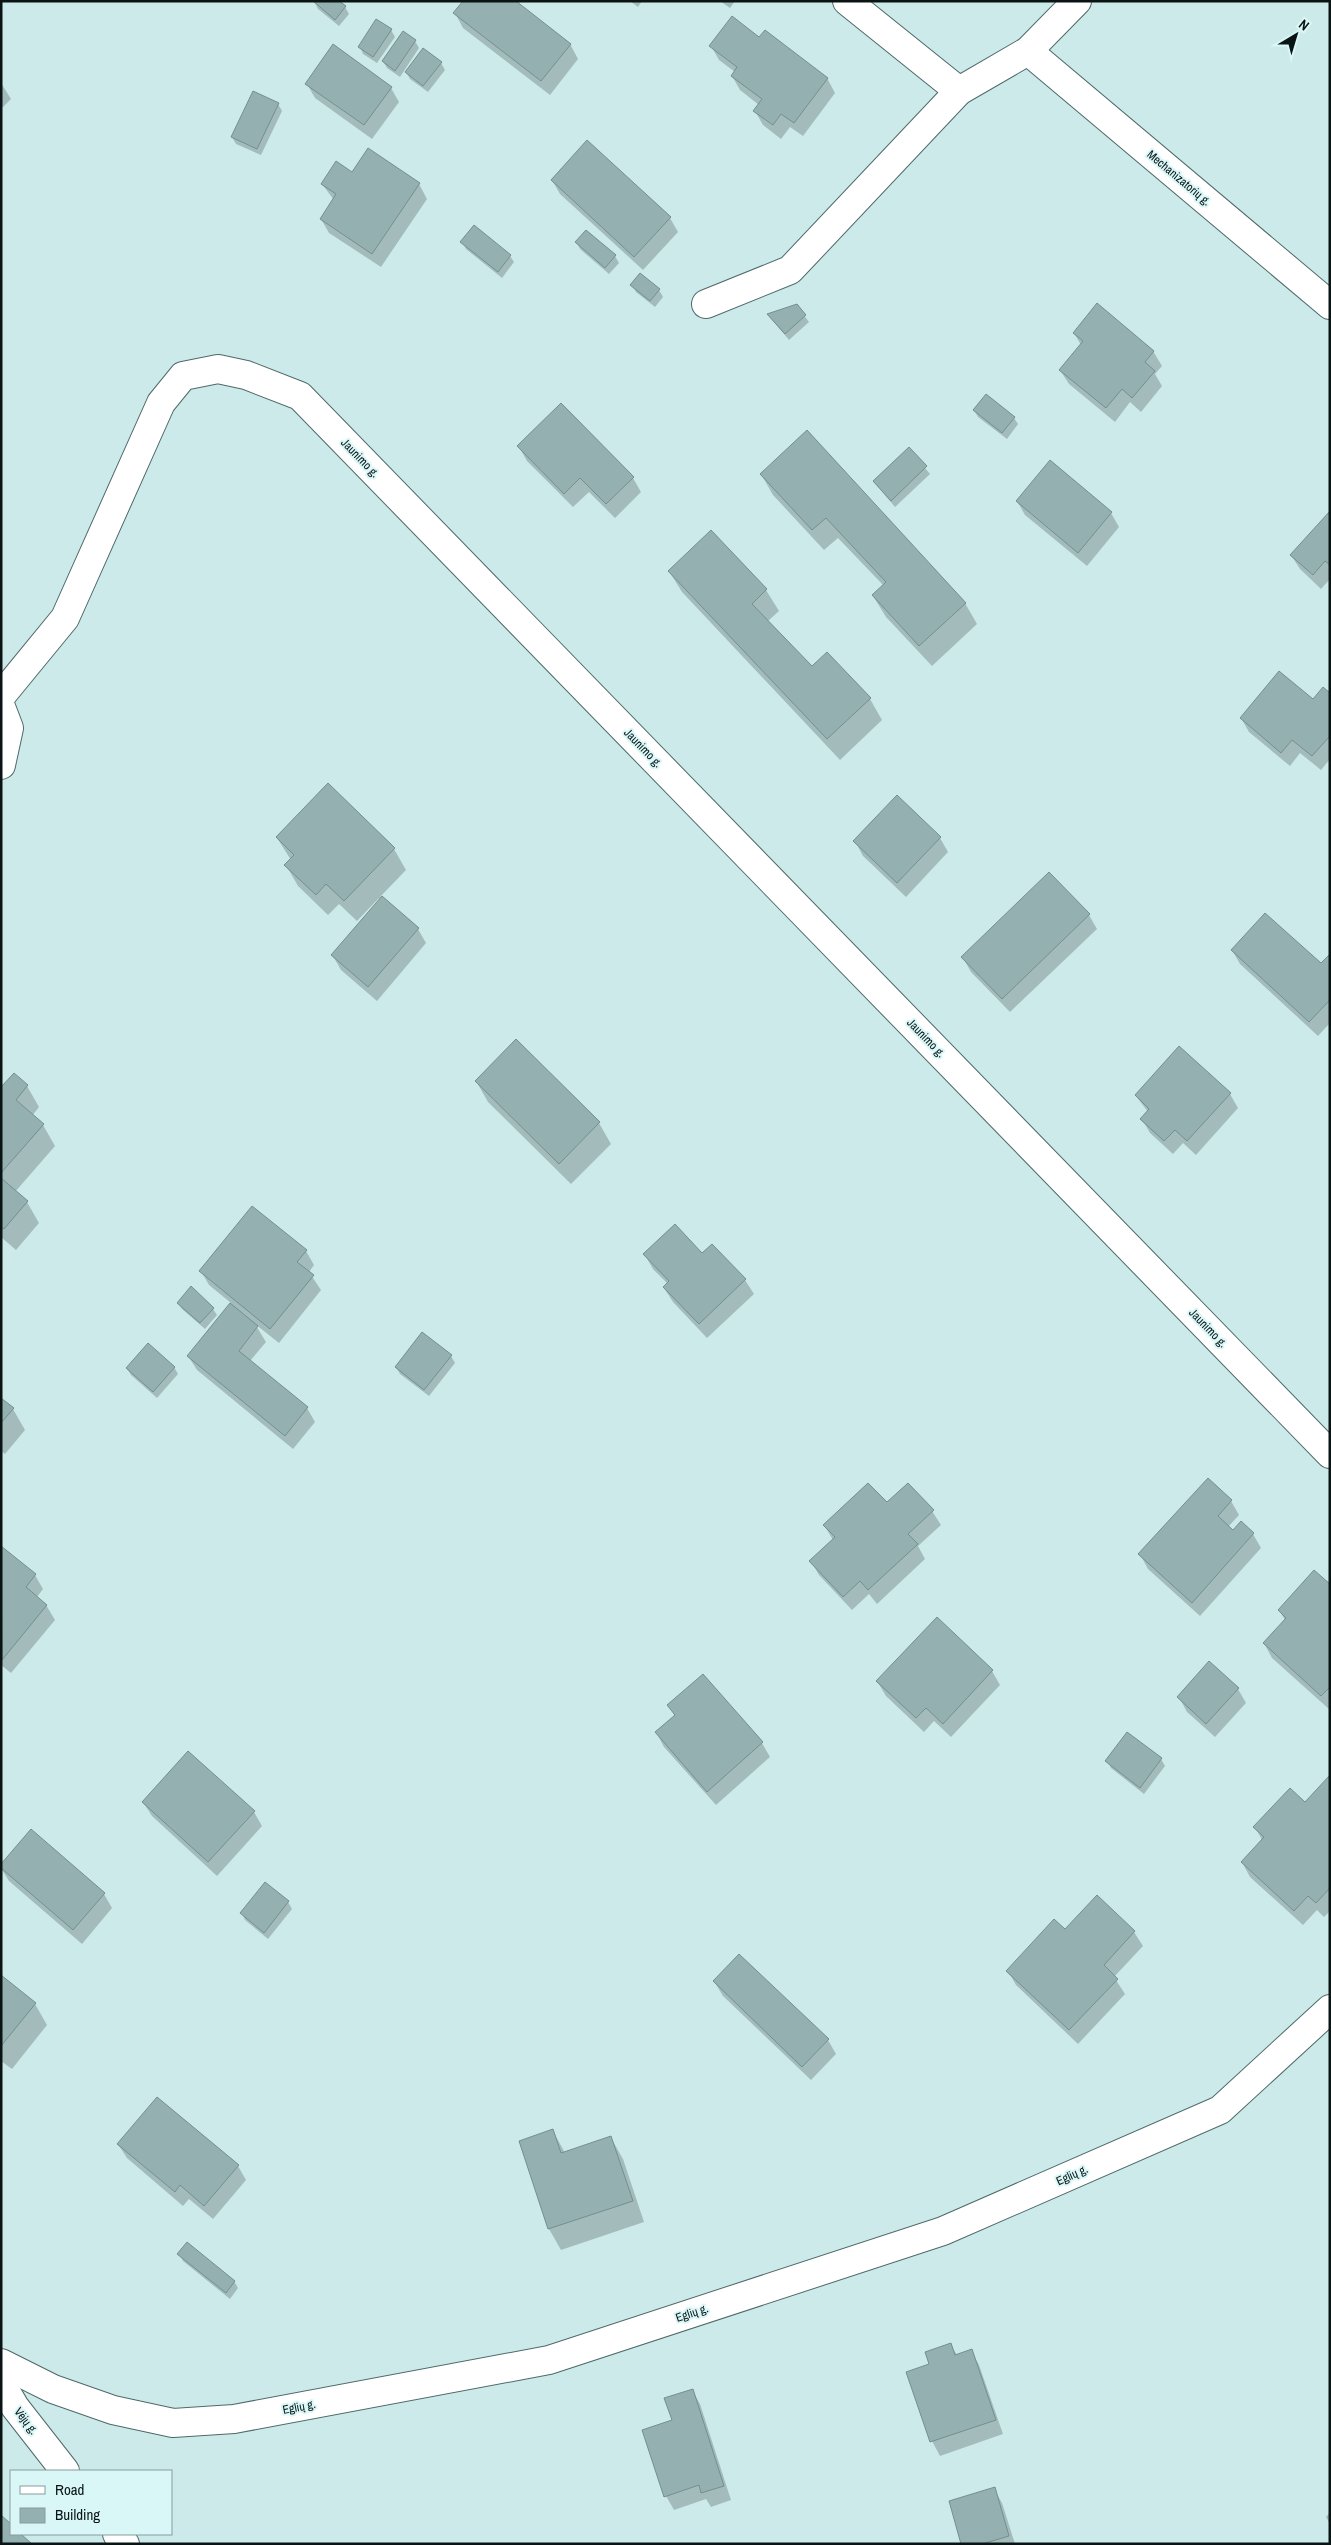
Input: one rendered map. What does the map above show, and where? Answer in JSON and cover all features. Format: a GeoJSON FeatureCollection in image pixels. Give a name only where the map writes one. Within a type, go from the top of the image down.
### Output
{"type":"FeatureCollection","features":[{"type":"Feature","properties":{"kind":"street"},"geometry":{"type":"LineString","coordinates":[[847,1],[959,91]]}},
{"type":"Feature","properties":{"kind":"street"},"geometry":{"type":"LineString","coordinates":[[706,304],[790,270],[959,91],[1028,51],[1077,1]]}},
{"type":"Feature","properties":{"kind":"street","name":"Mechanizatorių g."},"geometry":{"type":"LineString","coordinates":[[1028,51],[1330,305]]}},
{"type":"Feature","properties":{"kind":"street","name":"Jaunimo g."},"geometry":{"type":"LineString","coordinates":[[1,696],[66,618],[161,403],[183,376],[218,369],[246,375],[300,396],[1330,1454]]}},
{"type":"Feature","properties":{"kind":"street"},"geometry":{"type":"LineString","coordinates":[[1,765],[5,718]]}},
{"type":"Feature","properties":{"kind":"street","name":"Eglių g."},"geometry":{"type":"LineString","coordinates":[[4,2364],[52,2388],[113,2410],[173,2423],[234,2419],[549,2360],[943,2231],[1220,2110],[1330,2009]]}},
{"type":"Feature","properties":{"kind":"street","name":"Vėjų g."},"geometry":{"type":"LineString","coordinates":[[4,2364],[2,2385],[15,2407],[64,2470]]}},
{"type":"Feature","properties":{"kind":"building"},"geometry":{"type":"Polygon","coordinates":[[[313,1],[339,1],[346,6],[335,20],[313,1]]]}},
{"type":"Feature","properties":{"kind":"building"},"geometry":{"type":"Polygon","coordinates":[[[463,1],[516,1],[571,44],[541,81],[453,13],[463,1]]]}},
{"type":"Feature","properties":{"kind":"building"},"geometry":{"type":"Polygon","coordinates":[[[732,16],[759,37],[765,30],[828,78],[794,123],[781,114],[773,125],[753,111],[762,99],[731,76],[737,67],[709,46],[732,16]]]}},
{"type":"Feature","properties":{"kind":"building"},"geometry":{"type":"Polygon","coordinates":[[[376,19],[392,29],[373,57],[358,47],[376,19]]]}},
{"type":"Feature","properties":{"kind":"building"},"geometry":{"type":"Polygon","coordinates":[[[403,31],[416,40],[395,71],[382,61],[403,31]]]}},
{"type":"Feature","properties":{"kind":"building"},"geometry":{"type":"Polygon","coordinates":[[[333,44],[392,87],[364,125],[305,84],[333,44]]]}},
{"type":"Feature","properties":{"kind":"building"},"geometry":{"type":"Polygon","coordinates":[[[423,48],[442,62],[423,86],[405,72],[423,48]]]}},
{"type":"Feature","properties":{"kind":"building"},"geometry":{"type":"Polygon","coordinates":[[[253,91],[279,103],[257,149],[231,137],[253,91]]]}},
{"type":"Feature","properties":{"kind":"building"},"geometry":{"type":"Polygon","coordinates":[[[587,140],[671,217],[634,257],[551,180],[587,140]]]}},
{"type":"Feature","properties":{"kind":"building"},"geometry":{"type":"Polygon","coordinates":[[[368,148],[420,183],[372,254],[320,219],[336,194],[321,184],[336,161],[352,172],[368,148]]]}},
{"type":"Feature","properties":{"kind":"building"},"geometry":{"type":"Polygon","coordinates":[[[474,225],[511,255],[498,272],[460,242],[474,225]]]}},
{"type":"Feature","properties":{"kind":"building"},"geometry":{"type":"Polygon","coordinates":[[[586,230],[616,255],[605,268],[575,242],[586,230]]]}},
{"type":"Feature","properties":{"kind":"building"},"geometry":{"type":"Polygon","coordinates":[[[640,273],[660,289],[650,301],[630,285],[640,273]]]}},
{"type":"Feature","properties":{"kind":"building"},"geometry":{"type":"Polygon","coordinates":[[[1097,303],[1154,351],[1145,362],[1155,371],[1132,398],[1122,389],[1106,408],[1059,370],[1083,341],[1073,333],[1097,303]]]}},
{"type":"Feature","properties":{"kind":"building"},"geometry":{"type":"Polygon","coordinates":[[[797,304],[806,315],[785,334],[767,314],[797,304]]]}},
{"type":"Feature","properties":{"kind":"building"},"geometry":{"type":"Polygon","coordinates":[[[986,394],[1015,417],[1002,433],[973,410],[986,394]]]}},
{"type":"Feature","properties":{"kind":"building"},"geometry":{"type":"Polygon","coordinates":[[[561,403],[634,477],[606,504],[580,478],[564,494],[517,446],[561,403]]]}},
{"type":"Feature","properties":{"kind":"building"},"geometry":{"type":"Polygon","coordinates":[[[807,430],[966,603],[919,646],[872,595],[886,582],[826,518],[812,530],[760,474],[807,430]]]}},
{"type":"Feature","properties":{"kind":"building"},"geometry":{"type":"Polygon","coordinates":[[[909,447],[927,466],[891,501],[873,481],[909,447]]]}},
{"type":"Feature","properties":{"kind":"building"},"geometry":{"type":"Polygon","coordinates":[[[1050,460],[1112,512],[1078,553],[1016,501],[1050,460]]]}},
{"type":"Feature","properties":{"kind":"building"},"geometry":{"type":"Polygon","coordinates":[[[1330,511],[1330,565],[1325,561],[1313,575],[1290,555],[1330,511]]]}},
{"type":"Feature","properties":{"kind":"building"},"geometry":{"type":"Polygon","coordinates":[[[711,530],[767,589],[752,604],[812,666],[827,652],[871,698],[827,739],[668,571],[711,530]]]}},
{"type":"Feature","properties":{"kind":"building"},"geometry":{"type":"Polygon","coordinates":[[[1279,671],[1313,699],[1323,687],[1330,693],[1330,736],[1312,756],[1292,740],[1281,753],[1240,718],[1279,671]]]}},
{"type":"Feature","properties":{"kind":"building"},"geometry":{"type":"Polygon","coordinates":[[[328,783],[395,848],[344,901],[326,884],[316,895],[284,865],[294,855],[276,837],[328,783]]]}},
{"type":"Feature","properties":{"kind":"building"},"geometry":{"type":"Polygon","coordinates":[[[897,795],[941,837],[897,883],[853,841],[897,795]]]}},
{"type":"Feature","properties":{"kind":"building"},"geometry":{"type":"Polygon","coordinates":[[[1049,872],[1090,914],[1002,999],[961,957],[1049,872]]]}},
{"type":"Feature","properties":{"kind":"building"},"geometry":{"type":"Polygon","coordinates":[[[382,896],[419,928],[368,987],[331,955],[382,896]]]}},
{"type":"Feature","properties":{"kind":"building"},"geometry":{"type":"Polygon","coordinates":[[[1265,913],[1321,963],[1330,954],[1330,1000],[1309,1022],[1231,950],[1265,913]]]}},
{"type":"Feature","properties":{"kind":"building"},"geometry":{"type":"Polygon","coordinates":[[[516,1039],[600,1122],[559,1164],[475,1081],[516,1039]]]}},
{"type":"Feature","properties":{"kind":"building"},"geometry":{"type":"Polygon","coordinates":[[[1179,1046],[1231,1093],[1187,1141],[1175,1130],[1164,1141],[1140,1119],[1149,1109],[1135,1095],[1179,1046]]]}},
{"type":"Feature","properties":{"kind":"building"},"geometry":{"type":"Polygon","coordinates":[[[14,1073],[28,1085],[16,1100],[44,1124],[1,1173],[1,1087],[14,1073]]]}},
{"type":"Feature","properties":{"kind":"building"},"geometry":{"type":"Polygon","coordinates":[[[1,1178],[28,1201],[4,1229],[1,1227],[1,1178]]]}},
{"type":"Feature","properties":{"kind":"building"},"geometry":{"type":"Polygon","coordinates":[[[252,1206],[307,1250],[297,1262],[314,1275],[270,1329],[199,1271],[252,1206]]]}},
{"type":"Feature","properties":{"kind":"building"},"geometry":{"type":"Polygon","coordinates":[[[675,1224],[702,1253],[712,1244],[746,1279],[699,1324],[663,1287],[669,1281],[643,1254],[675,1224]]]}},
{"type":"Feature","properties":{"kind":"building"},"geometry":{"type":"Polygon","coordinates":[[[191,1286],[214,1308],[200,1323],[177,1303],[191,1286]]]}},
{"type":"Feature","properties":{"kind":"building"},"geometry":{"type":"Polygon","coordinates":[[[230,1303],[258,1326],[239,1351],[308,1407],[285,1436],[187,1356],[230,1303]]]}},
{"type":"Feature","properties":{"kind":"building"},"geometry":{"type":"Polygon","coordinates":[[[422,1332],[452,1355],[424,1390],[395,1367],[422,1332]]]}},
{"type":"Feature","properties":{"kind":"building"},"geometry":{"type":"Polygon","coordinates":[[[148,1343],[175,1367],[153,1392],[126,1368],[148,1343]]]}},
{"type":"Feature","properties":{"kind":"building"},"geometry":{"type":"Polygon","coordinates":[[[1,1398],[14,1408],[1,1423],[1,1398]]]}},
{"type":"Feature","properties":{"kind":"building"},"geometry":{"type":"Polygon","coordinates":[[[1208,1478],[1232,1500],[1218,1516],[1233,1530],[1241,1521],[1254,1533],[1192,1603],[1138,1554],[1208,1478]]]}},
{"type":"Feature","properties":{"kind":"building"},"geometry":{"type":"Polygon","coordinates":[[[868,1483],[887,1502],[908,1483],[934,1510],[908,1534],[918,1544],[868,1590],[860,1581],[843,1597],[809,1561],[835,1537],[823,1525],[868,1483]]]}},
{"type":"Feature","properties":{"kind":"building"},"geometry":{"type":"Polygon","coordinates":[[[1,1546],[36,1574],[26,1587],[47,1605],[2,1660],[1,1546]]]}},
{"type":"Feature","properties":{"kind":"building"},"geometry":{"type":"Polygon","coordinates":[[[1314,1570],[1330,1584],[1330,1687],[1321,1696],[1263,1643],[1286,1618],[1278,1610],[1314,1570]]]}},
{"type":"Feature","properties":{"kind":"building"},"geometry":{"type":"Polygon","coordinates":[[[937,1617],[993,1670],[943,1724],[926,1708],[916,1718],[876,1681],[937,1617]]]}},
{"type":"Feature","properties":{"kind":"building"},"geometry":{"type":"Polygon","coordinates":[[[1209,1661],[1239,1688],[1206,1724],[1177,1697],[1209,1661]]]}},
{"type":"Feature","properties":{"kind":"building"},"geometry":{"type":"Polygon","coordinates":[[[703,1674],[763,1742],[707,1792],[655,1732],[675,1715],[667,1705],[703,1674]]]}},
{"type":"Feature","properties":{"kind":"building"},"geometry":{"type":"Polygon","coordinates":[[[1127,1732],[1162,1758],[1140,1788],[1105,1761],[1127,1732]]]}},
{"type":"Feature","properties":{"kind":"building"},"geometry":{"type":"Polygon","coordinates":[[[188,1751],[255,1811],[208,1862],[142,1802],[188,1751]]]}},
{"type":"Feature","properties":{"kind":"building"},"geometry":{"type":"Polygon","coordinates":[[[1330,1775],[1330,1888],[1316,1903],[1308,1896],[1294,1911],[1241,1862],[1264,1837],[1253,1827],[1290,1788],[1305,1802],[1330,1775]]]}},
{"type":"Feature","properties":{"kind":"building"},"geometry":{"type":"Polygon","coordinates":[[[31,1829],[105,1893],[73,1930],[1,1868],[1,1864],[31,1829]]]}},
{"type":"Feature","properties":{"kind":"building"},"geometry":{"type":"Polygon","coordinates":[[[265,1882],[289,1901],[264,1933],[240,1913],[265,1882]]]}},
{"type":"Feature","properties":{"kind":"building"},"geometry":{"type":"Polygon","coordinates":[[[1097,1895],[1135,1931],[1104,1965],[1118,1979],[1069,2030],[1006,1971],[1054,1919],[1065,1929],[1097,1895]]]}},
{"type":"Feature","properties":{"kind":"building"},"geometry":{"type":"Polygon","coordinates":[[[739,1954],[829,2039],[802,2067],[713,1981],[739,1954]]]}},
{"type":"Feature","properties":{"kind":"building"},"geometry":{"type":"Polygon","coordinates":[[[1,1975],[36,2003],[1,2046],[1,1975]]]}},
{"type":"Feature","properties":{"kind":"building"},"geometry":{"type":"Polygon","coordinates":[[[157,2097],[239,2165],[204,2206],[180,2185],[175,2192],[117,2144],[157,2097]]]}},
{"type":"Feature","properties":{"kind":"building"},"geometry":{"type":"Polygon","coordinates":[[[553,2129],[561,2153],[611,2136],[633,2201],[548,2229],[519,2141],[553,2129]]]}},
{"type":"Feature","properties":{"kind":"building"},"geometry":{"type":"Polygon","coordinates":[[[187,2242],[235,2281],[226,2293],[177,2254],[187,2242]]]}},
{"type":"Feature","properties":{"kind":"building"},"geometry":{"type":"Polygon","coordinates":[[[951,2343],[955,2355],[972,2349],[996,2420],[930,2442],[906,2372],[929,2364],[925,2352],[951,2343]]]}},
{"type":"Feature","properties":{"kind":"building"},"geometry":{"type":"Polygon","coordinates":[[[693,2389],[724,2486],[701,2493],[699,2485],[664,2497],[642,2430],[672,2420],[664,2398],[693,2389]]]}},
{"type":"Feature","properties":{"kind":"building"},"geometry":{"type":"Polygon","coordinates":[[[995,2487],[1009,2536],[982,2544],[961,2544],[949,2501],[995,2487]]]}},
{"type":"Feature","properties":{"kind":"building"},"geometry":{"type":"Polygon","coordinates":[[[1,2515],[10,2523],[10,2535],[22,2535],[32,2544],[1,2544],[1,2515]]]}}]}
